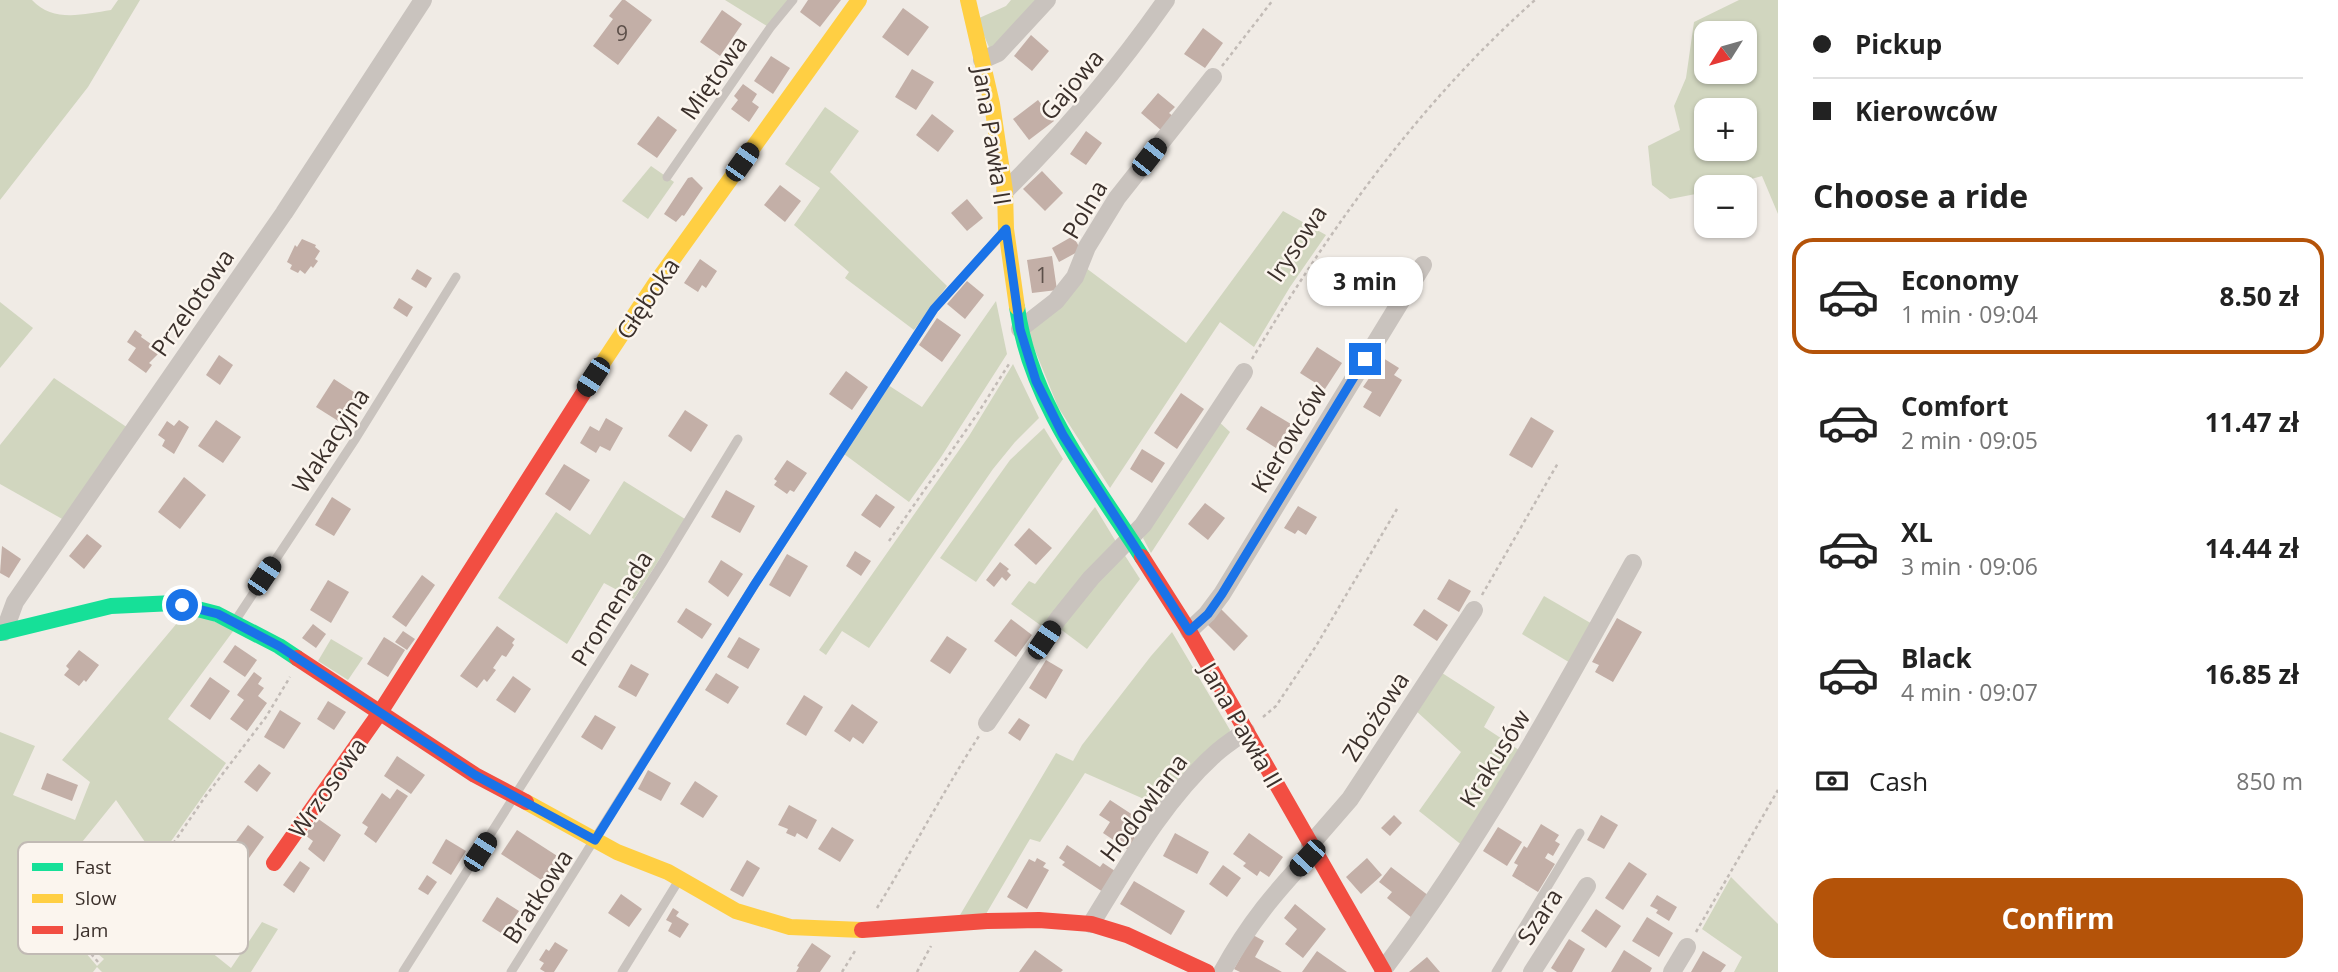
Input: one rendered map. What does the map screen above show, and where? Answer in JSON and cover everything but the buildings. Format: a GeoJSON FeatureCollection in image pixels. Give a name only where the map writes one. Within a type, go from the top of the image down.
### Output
{"type":"FeatureCollection","features":[{"type":"Feature","properties":{"kind":"street","name":"Przelotowa"},"geometry":{"type":"LineString","coordinates":[[2,632],[15,601],[284,213],[423,0]]}},
{"type":"Feature","properties":{"kind":"street","name":"Głęboka"},"geometry":{"type":"LineString","coordinates":[[381,711],[562,424],[655,284],[859,0]]}},
{"type":"Feature","properties":{"kind":"street","name":"Jana Pawła II"},"geometry":{"type":"LineString","coordinates":[[968,0],[992,104],[1005,191],[1006,229],[1022,335],[1036,381],[1063,435],[1189,631],[1383,971]]}},
{"type":"Feature","properties":{"kind":"street"},"geometry":{"type":"LineString","coordinates":[[982,60],[998,53],[1047,0]]}},
{"type":"Feature","properties":{"kind":"street","name":"Gajowa"},"geometry":{"type":"LineString","coordinates":[[1005,191],[1053,144],[1127,55],[1166,0]]}},
{"type":"Feature","properties":{"kind":"street","name":"Polna"},"geometry":{"type":"LineString","coordinates":[[1022,335],[1056,301],[1075,277],[1087,247],[1117,198],[1213,77]]}},
{"type":"Feature","properties":{"kind":"street","name":"Kierowców"},"geometry":{"type":"LineString","coordinates":[[1189,631],[1208,614],[1222,594],[1423,265]]}},
{"type":"Feature","properties":{"kind":"street"},"geometry":{"type":"LineString","coordinates":[[987,723],[1058,619],[1091,578],[1143,525],[1244,372]]}},
{"type":"Feature","properties":{"kind":"street","name":"Krakusów"},"geometry":{"type":"LineString","coordinates":[[1383,971],[1423,917],[1534,742],[1633,563]]}},
{"type":"Feature","properties":{"kind":"street"},"geometry":{"type":"LineString","coordinates":[[2,632],[111,606],[174,603],[218,614],[300,659],[475,775],[595,840],[680,879],[736,911],[790,927],[868,930],[987,921],[1039,920],[1091,924],[1127,935],[1207,972]]}},
{"type":"Feature","properties":{"kind":"street","name":"Zbożowa"},"geometry":{"type":"LineString","coordinates":[[1222,972],[1269,898],[1349,799],[1474,610]]}},
{"type":"Feature","properties":{"kind":"street","name":"Wrzosowa"},"geometry":{"type":"LineString","coordinates":[[274,863],[381,711]]}},
{"type":"Feature","properties":{"kind":"street","name":"Hodowlana"},"geometry":{"type":"LineString","coordinates":[[1091,924],[1136,850],[1183,789],[1215,754],[1246,731]]}},
{"type":"Feature","properties":{"kind":"street","name":"Szara"},"geometry":{"type":"LineString","coordinates":[[1532,972],[1587,886]]}},
{"type":"Feature","properties":{"kind":"street"},"geometry":{"type":"LineString","coordinates":[[1672,972],[1687,947]]}},
{"type":"Feature","properties":{"kind":"lane","name":"Miętowa"},"geometry":{"type":"LineString","coordinates":[[667,177],[770,28],[793,0]]}},
{"type":"Feature","properties":{"kind":"lane","name":"Bratkowa"},"geometry":{"type":"LineString","coordinates":[[510,972],[755,584],[934,309],[1006,229]]}},
{"type":"Feature","properties":{"kind":"lane","name":"Wakacyjna"},"geometry":{"type":"LineString","coordinates":[[234,622],[356,438],[456,276]]}},
{"type":"Feature","properties":{"kind":"lane","name":"Promenada"},"geometry":{"type":"LineString","coordinates":[[403,972],[738,439]]}},
{"type":"Feature","properties":{"kind":"lane"},"geometry":{"type":"LineString","coordinates":[[1496,972],[1580,834]]}},
{"type":"Feature","properties":{"kind":"lane"},"geometry":{"type":"LineString","coordinates":[[622,972],[680,879]]}},
{"type":"Feature","properties":{"kind":"path"},"geometry":{"type":"LineString","coordinates":[[1213,77],[1273,0]]}},
{"type":"Feature","properties":{"kind":"path","name":"Irysowa"},"geometry":{"type":"LineString","coordinates":[[1244,372],[1300,279],[1396,146],[1492,38],[1535,0]]}},
{"type":"Feature","properties":{"kind":"path"},"geometry":{"type":"LineString","coordinates":[[889,541],[978,413],[1022,335]]}},
{"type":"Feature","properties":{"kind":"path"},"geometry":{"type":"LineString","coordinates":[[1474,610],[1558,463]]}},
{"type":"Feature","properties":{"kind":"path"},"geometry":{"type":"LineString","coordinates":[[1246,731],[1276,706],[1316,646],[1397,509]]}},
{"type":"Feature","properties":{"kind":"path"},"geometry":{"type":"LineString","coordinates":[[175,842],[205,797],[266,717],[300,659]]}},
{"type":"Feature","properties":{"kind":"path"},"geometry":{"type":"LineString","coordinates":[[868,930],[873,914],[911,852],[945,788],[987,723]]}},
{"type":"Feature","properties":{"kind":"path"},"geometry":{"type":"LineString","coordinates":[[1687,947],[1778,790]]}},
{"type":"Feature","properties":{"kind":"path"},"geometry":{"type":"LineString","coordinates":[[918,972],[943,925]]}},
{"type":"Feature","properties":{"kind":"path"},"geometry":{"type":"LineString","coordinates":[[91,954],[98,962]]}},
{"type":"Feature","properties":{"kind":"green space"},"geometry":{"type":"Polygon","coordinates":[[[0,0],[32,0],[49,12],[80,15],[111,10],[118,0],[140,0],[88,87],[0,200],[0,0]]]}},
{"type":"Feature","properties":{"kind":"green space"},"geometry":{"type":"Polygon","coordinates":[[[725,0],[789,0],[767,26],[725,0]]]}},
{"type":"Feature","properties":{"kind":"green space"},"geometry":{"type":"Polygon","coordinates":[[[1011,0],[1037,0],[991,52],[977,19],[1006,6],[1011,0]]]}},
{"type":"Feature","properties":{"kind":"green space"},"geometry":{"type":"Polygon","coordinates":[[[1739,0],[1778,0],[1778,214],[1762,176],[1694,175],[1694,194],[1670,199],[1652,185],[1648,146],[1680,130],[1674,106],[1686,78],[1694,22],[1694,84],[1757,84],[1757,21],[1696,21],[1739,0]]]}},
{"type":"Feature","properties":{"kind":"green space"},"geometry":{"type":"Polygon","coordinates":[[[825,107],[859,131],[830,172],[947,286],[914,330],[845,278],[849,272],[794,225],[820,188],[785,164],[825,107]]]}},
{"type":"Feature","properties":{"kind":"green space"},"geometry":{"type":"Polygon","coordinates":[[[651,166],[674,182],[648,219],[622,201],[651,166]]]}},
{"type":"Feature","properties":{"kind":"green space"},"geometry":{"type":"Polygon","coordinates":[[[1283,211],[1326,235],[1290,287],[1254,347],[1220,322],[1110,488],[1058,407],[1026,328],[1086,268],[1186,343],[1283,211]]]}},
{"type":"Feature","properties":{"kind":"green space"},"geometry":{"type":"Polygon","coordinates":[[[996,301],[1007,354],[909,502],[844,454],[888,385],[922,407],[996,301]]]}},
{"type":"Feature","properties":{"kind":"green space"},"geometry":{"type":"Polygon","coordinates":[[[0,302],[33,328],[0,368],[0,302]]]}},
{"type":"Feature","properties":{"kind":"green space"},"geometry":{"type":"Polygon","coordinates":[[[1013,364],[1039,418],[993,469],[869,648],[842,631],[826,655],[819,650],[969,436],[1013,364]]]}},
{"type":"Feature","properties":{"kind":"green space"},"geometry":{"type":"Polygon","coordinates":[[[54,378],[128,428],[64,520],[0,484],[0,445],[54,378]]]}},
{"type":"Feature","properties":{"kind":"green space"},"geometry":{"type":"Polygon","coordinates":[[[1217,420],[1230,432],[1151,553],[1143,538],[1217,420]]]}},
{"type":"Feature","properties":{"kind":"green space"},"geometry":{"type":"Polygon","coordinates":[[[1044,428],[1063,459],[976,582],[940,558],[1010,460],[1044,428]]]}},
{"type":"Feature","properties":{"kind":"green space"},"geometry":{"type":"Polygon","coordinates":[[[624,481],[685,519],[634,599],[604,583],[567,644],[498,598],[556,512],[590,535],[624,481]]]}},
{"type":"Feature","properties":{"kind":"green space"},"geometry":{"type":"Polygon","coordinates":[[[1095,507],[1118,545],[1047,630],[1011,604],[1029,581],[1035,584],[1095,507]]]}},
{"type":"Feature","properties":{"kind":"green space"},"geometry":{"type":"Polygon","coordinates":[[[1122,551],[1140,579],[1087,649],[1059,628],[1122,551]]]}},
{"type":"Feature","properties":{"kind":"green space"},"geometry":{"type":"Polygon","coordinates":[[[1544,596],[1594,625],[1572,664],[1522,634],[1544,596]]]}},
{"type":"Feature","properties":{"kind":"green space"},"geometry":{"type":"Polygon","coordinates":[[[188,610],[234,630],[168,719],[226,763],[171,842],[145,842],[116,800],[82,842],[18,842],[18,954],[87,954],[97,966],[104,959],[98,954],[214,954],[231,968],[240,954],[248,954],[248,943],[262,922],[278,929],[251,972],[102,972],[97,967],[93,972],[0,972],[0,732],[35,746],[13,795],[75,820],[90,782],[62,760],[188,610]]]}},
{"type":"Feature","properties":{"kind":"green space"},"geometry":{"type":"Polygon","coordinates":[[[1172,632],[1230,730],[1229,734],[1162,807],[1085,773],[1040,842],[1030,839],[986,914],[960,915],[1056,753],[1073,761],[1082,745],[1172,632]]]}},
{"type":"Feature","properties":{"kind":"green space"},"geometry":{"type":"Polygon","coordinates":[[[331,639],[363,658],[348,680],[318,661],[331,639]]]}},
{"type":"Feature","properties":{"kind":"green space"},"geometry":{"type":"Polygon","coordinates":[[[1439,671],[1495,707],[1484,727],[1522,752],[1463,846],[1419,811],[1461,752],[1414,709],[1439,671]]]}},
{"type":"Feature","properties":{"kind":"green space"},"geometry":{"type":"Polygon","coordinates":[[[1731,877],[1778,924],[1778,972],[1734,972],[1742,957],[1702,929],[1731,877]]]}},
{"type":"Feature","properties":{"kind":"traffic: fast"},"geometry":{"type":"LineString","coordinates":[[1017,307],[1024,342],[1049,407],[1084,469],[1142,557]]}},
{"type":"Feature","properties":{"kind":"traffic: fast"},"geometry":{"type":"LineString","coordinates":[[0,633],[111,606],[174,603],[217,614],[297,658]]}},
{"type":"Feature","properties":{"kind":"traffic: slow"},"geometry":{"type":"LineString","coordinates":[[600,367],[655,284],[859,0]]}},
{"type":"Feature","properties":{"kind":"traffic: slow"},"geometry":{"type":"LineString","coordinates":[[968,0],[992,104],[1005,191],[1006,229],[1017,307]]}},
{"type":"Feature","properties":{"kind":"traffic: slow"},"geometry":{"type":"LineString","coordinates":[[526,802],[617,852],[668,872],[736,911],[790,927],[862,930]]}},
{"type":"Feature","properties":{"kind":"traffic: jam"},"geometry":{"type":"LineString","coordinates":[[274,863],[381,711],[600,367]]}},
{"type":"Feature","properties":{"kind":"traffic: jam"},"geometry":{"type":"LineString","coordinates":[[1142,557],[1189,631],[1384,972]]}},
{"type":"Feature","properties":{"kind":"traffic: jam"},"geometry":{"type":"LineString","coordinates":[[297,658],[475,775],[526,802]]}},
{"type":"Feature","properties":{"kind":"traffic: jam"},"geometry":{"type":"LineString","coordinates":[[862,930],[987,921],[1039,920],[1091,924],[1127,935],[1207,972]]}},
{"type":"Feature","properties":{"kind":"route"},"geometry":{"type":"LineString","coordinates":[[182,605],[218,614],[279,646],[475,775],[595,840],[755,584],[934,309],[1006,229],[1020,329],[1036,381],[1063,435],[1189,631],[1208,614],[1222,594],[1365,359]]}}]}
